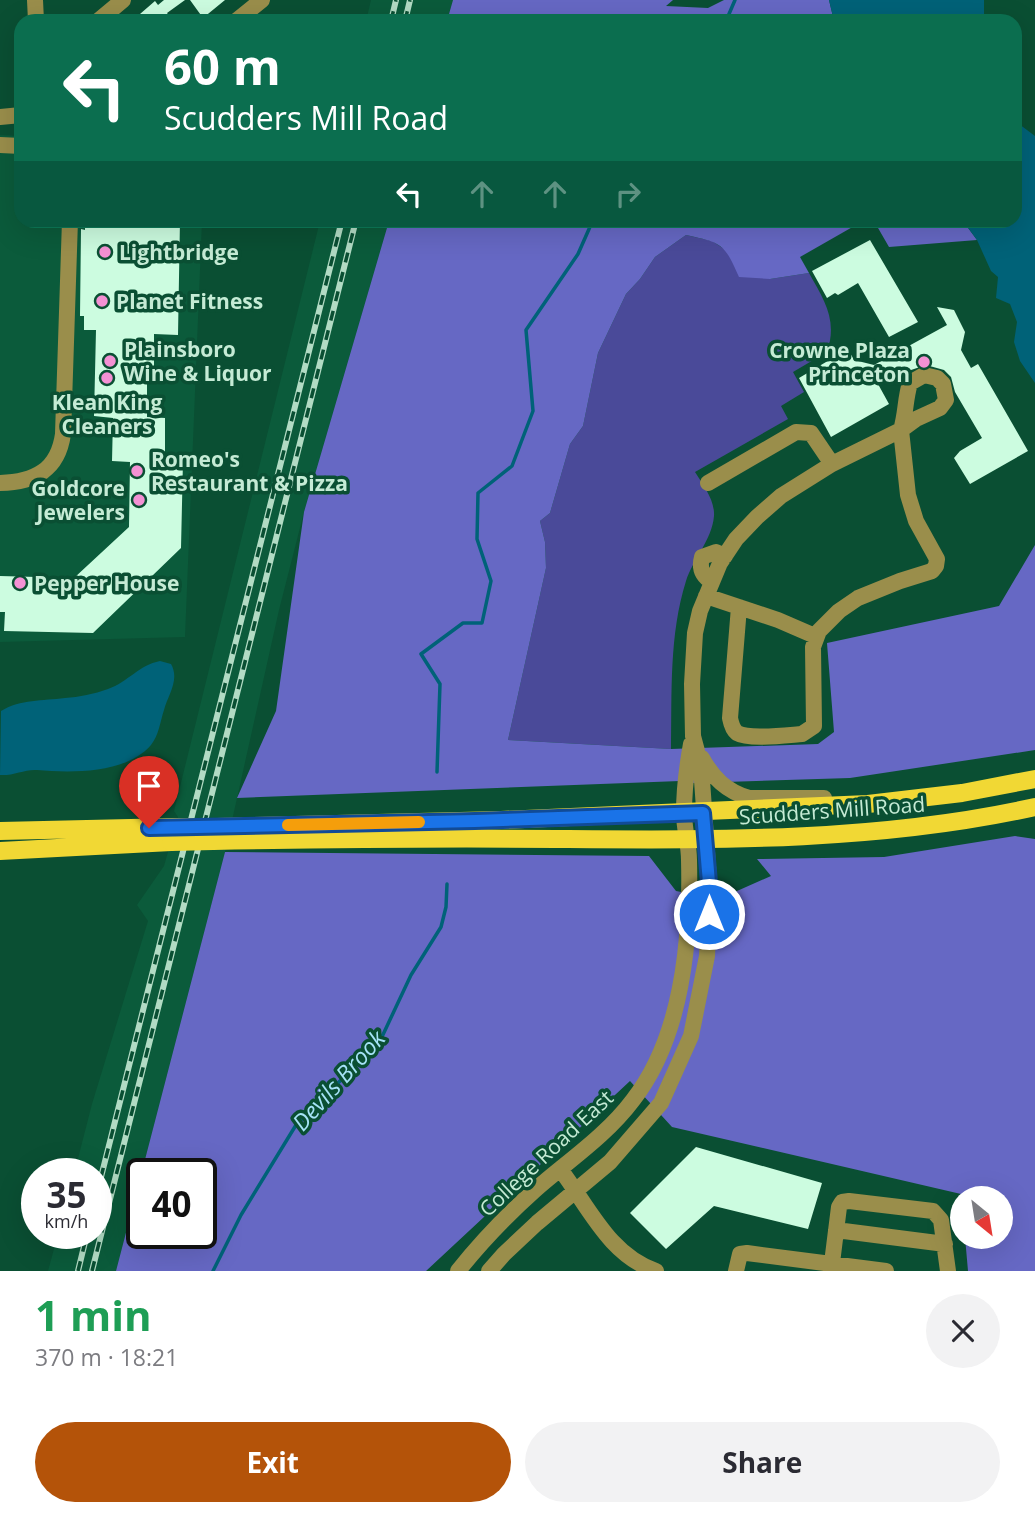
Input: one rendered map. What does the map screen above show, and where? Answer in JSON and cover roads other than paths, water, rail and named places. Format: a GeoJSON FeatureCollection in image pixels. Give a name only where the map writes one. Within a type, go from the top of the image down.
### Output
{"type":"FeatureCollection","features":[{"type":"Feature","properties":{"kind":"main road","name":"Scudders Mill Road"},"geometry":{"type":"LineString","coordinates":[[0,831],[215,834],[703,813],[868,804],[962,793],[1035,779]]}},
{"type":"Feature","properties":{"kind":"main road","name":"Scudders Mill Road"},"geometry":{"type":"LineString","coordinates":[[215,834],[687,840],[898,830],[988,818],[1035,807]]}},
{"type":"Feature","properties":{"kind":"main road","name":"Scudders Mill Road"},"geometry":{"type":"LineString","coordinates":[[0,851],[173,835]]}},
{"type":"Feature","properties":{"kind":"street"},"geometry":{"type":"LineString","coordinates":[[106,14],[123,0]]}},
{"type":"Feature","properties":{"kind":"street"},"geometry":{"type":"LineString","coordinates":[[245,14],[262,0]]}},
{"type":"Feature","properties":{"kind":"street"},"geometry":{"type":"LineString","coordinates":[[0,483],[17,482],[43,472],[61,449],[64,434],[70,228]]}},
{"type":"Feature","properties":{"kind":"street"},"geometry":{"type":"LineString","coordinates":[[813,416],[811,433],[832,464]]}},
{"type":"Feature","properties":{"kind":"street"},"geometry":{"type":"LineString","coordinates":[[489,1271],[576,1189],[610,1162],[661,1104],[691,1036],[707,956],[710,894],[701,766],[693,736],[695,634],[709,589],[725,556],[736,539],[781,496],[832,464],[901,430],[908,495],[916,520],[937,559],[936,566],[926,574],[858,598],[839,611],[815,636],[814,726],[810,731],[802,734],[746,736],[736,732],[731,725],[739,607]]}},
{"type":"Feature","properties":{"kind":"street"},"geometry":{"type":"LineString","coordinates":[[708,483],[796,432],[811,433]]}},
{"type":"Feature","properties":{"kind":"street"},"geometry":{"type":"LineString","coordinates":[[709,589],[739,607],[815,636]]}},
{"type":"Feature","properties":{"kind":"street"},"geometry":{"type":"LineString","coordinates":[[693,736],[699,752],[715,777],[728,789],[739,794],[749,797],[853,798],[868,804]]}},
{"type":"Feature","properties":{"kind":"street","name":"College Road East"},"geometry":{"type":"LineString","coordinates":[[458,1271],[499,1223],[600,1136],[633,1100],[663,1045],[674,1014],[683,973],[689,858],[684,813],[693,736]]}},
{"type":"Feature","properties":{"kind":"street"},"geometry":{"type":"LineString","coordinates":[[560,1170],[607,1236],[625,1256],[656,1271]]}},
{"type":"Feature","properties":{"kind":"street"},"geometry":{"type":"LineString","coordinates":[[831,1267],[839,1207],[842,1202],[849,1201],[933,1211],[941,1220],[948,1271]]}},
{"type":"Feature","properties":{"kind":"street"},"geometry":{"type":"LineString","coordinates":[[836,1230],[944,1244]]}},
{"type":"Feature","properties":{"kind":"street"},"geometry":{"type":"LineString","coordinates":[[736,1271],[740,1254],[831,1267],[886,1271]]}},
{"type":"Feature","properties":{"kind":"water"},"geometry":{"type":"Polygon","coordinates":[[[829,0],[984,0],[984,14],[832,14],[829,0]]]}},
{"type":"Feature","properties":{"kind":"water"},"geometry":{"type":"Polygon","coordinates":[[[1022,126],[1035,136],[1035,383],[1020,361],[1014,342],[1017,322],[1010,304],[996,298],[998,277],[991,271],[977,240],[968,228],[1022,228],[1022,126]]]}},
{"type":"Feature","properties":{"kind":"water"},"geometry":{"type":"Polygon","coordinates":[[[160,661],[171,664],[174,682],[156,737],[140,755],[127,762],[97,770],[32,770],[0,775],[1,711],[24,702],[76,697],[103,691],[160,661]]]}},
{"type":"Feature","properties":{"kind":"waterway","name":"Devils Brook"},"geometry":{"type":"LineString","coordinates":[[729,14],[735,0]]}},
{"type":"Feature","properties":{"kind":"waterway","name":"Devils Brook"},"geometry":{"type":"LineString","coordinates":[[437,772],[440,684],[421,654],[463,623],[482,623],[491,581],[477,539],[478,493],[512,466],[533,411],[526,330],[578,254],[589,228]]}},
{"type":"Feature","properties":{"kind":"waterway","name":"Devils Brook"},"geometry":{"type":"LineString","coordinates":[[213,1271],[241,1215],[296,1125],[380,1041],[411,975],[441,927],[446,907],[447,884]]}},
{"type":"Feature","properties":{"kind":"railway"},"geometry":{"type":"LineString","coordinates":[[393,14],[396,0]]}},
{"type":"Feature","properties":{"kind":"railway"},"geometry":{"type":"LineString","coordinates":[[407,14],[410,0]]}},
{"type":"Feature","properties":{"kind":"railway"},"geometry":{"type":"LineString","coordinates":[[106,1158],[340,228]]}},
{"type":"Feature","properties":{"kind":"railway"},"geometry":{"type":"LineString","coordinates":[[92,1271],[354,228]]}},
{"type":"Feature","properties":{"kind":"railway"},"geometry":{"type":"LineString","coordinates":[[78,1271],[83,1249]]}},
{"type":"Feature","properties":{"kind":"place","name":"Lightbridge"},"geometry":{"type":"Point","coordinates":[105,252]}},
{"type":"Feature","properties":{"kind":"place","name":"Planet Fitness"},"geometry":{"type":"Point","coordinates":[102,301]}},
{"type":"Feature","properties":{"kind":"place","name":"Plainsboro Wine & Liquor"},"geometry":{"type":"Point","coordinates":[110,361]}},
{"type":"Feature","properties":{"kind":"place","name":"Crowne Plaza Princeton"},"geometry":{"type":"Point","coordinates":[924,362]}},
{"type":"Feature","properties":{"kind":"place","name":"Klean King Cleaners"},"geometry":{"type":"Point","coordinates":[107,378]}},
{"type":"Feature","properties":{"kind":"place","name":"Romeo's Restaurant & Pizza"},"geometry":{"type":"Point","coordinates":[137,471]}},
{"type":"Feature","properties":{"kind":"place","name":"Goldcore Jewelers"},"geometry":{"type":"Point","coordinates":[139,500]}},
{"type":"Feature","properties":{"kind":"place","name":"Pepper House"},"geometry":{"type":"Point","coordinates":[20,583]}}]}
